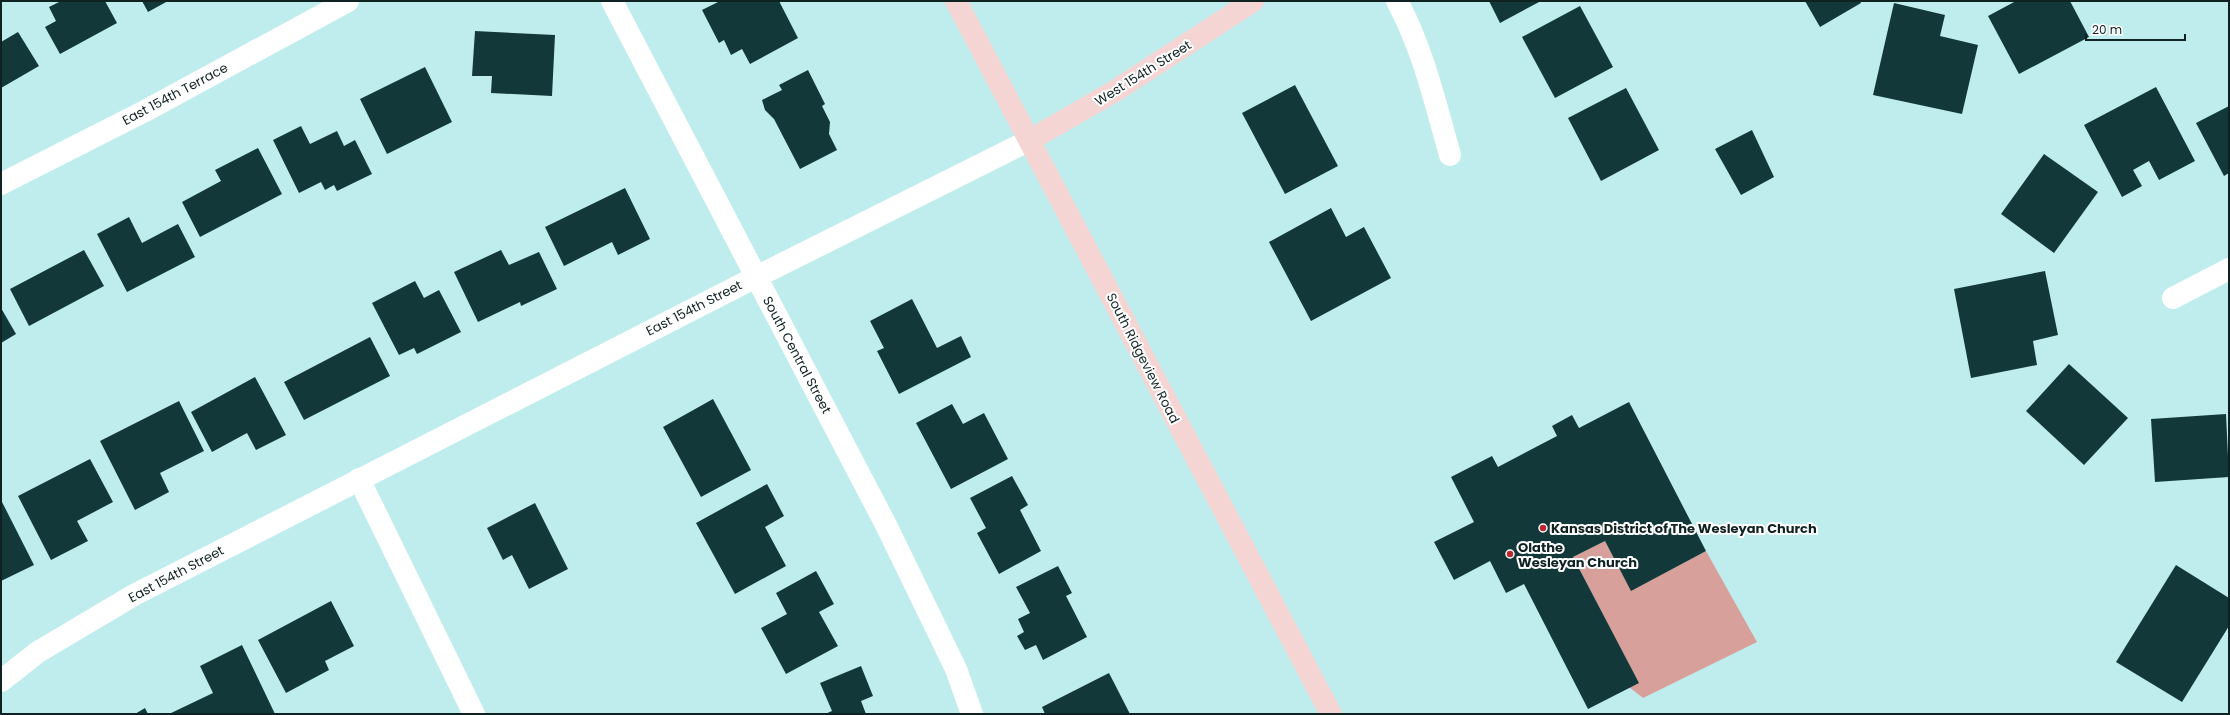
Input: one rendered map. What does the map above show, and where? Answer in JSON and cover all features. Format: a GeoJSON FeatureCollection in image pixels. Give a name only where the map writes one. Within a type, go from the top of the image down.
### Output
{"type":"FeatureCollection","features":[{"type":"Feature","properties":{"kind":"main road","name":"South Ridgeview Road"},"geometry":{"type":"LineString","coordinates":[[956,1],[1331,714]]}},
{"type":"Feature","properties":{"kind":"main road","name":"West 154th Street"},"geometry":{"type":"LineString","coordinates":[[1030,140],[1115,91],[1252,1]]}},
{"type":"Feature","properties":{"kind":"street","name":"East 154th Terrace"},"geometry":{"type":"LineString","coordinates":[[1,184],[145,111],[348,1]]}},
{"type":"Feature","properties":{"kind":"street","name":"South Central Street"},"geometry":{"type":"LineString","coordinates":[[612,1],[886,526],[956,669],[972,714]]}},
{"type":"Feature","properties":{"kind":"street"},"geometry":{"type":"LineString","coordinates":[[1397,1],[1410,25],[1427,73],[1450,155]]}},
{"type":"Feature","properties":{"kind":"street","name":"East 154th Street"},"geometry":{"type":"LineString","coordinates":[[1,681],[38,652],[134,595],[756,277],[1030,140]]}},
{"type":"Feature","properties":{"kind":"street"},"geometry":{"type":"LineString","coordinates":[[2173,298],[2229,269]]}},
{"type":"Feature","properties":{"kind":"street"},"geometry":{"type":"LineString","coordinates":[[359,479],[474,714]]}},
{"type":"Feature","properties":{"kind":"shaded area"},"geometry":{"type":"Polygon","coordinates":[[[1605,541],[1631,590],[1706,551],[1757,642],[1643,698],[1629,687],[1638,682],[1573,557],[1605,541]]]}},
{"type":"Feature","properties":{"kind":"building"},"geometry":{"type":"Polygon","coordinates":[[[61,1],[105,1],[117,23],[60,54],[45,27],[56,21],[49,7],[61,1]]]}},
{"type":"Feature","properties":{"kind":"building"},"geometry":{"type":"Polygon","coordinates":[[[142,1],[168,1],[148,12],[142,1]]]}},
{"type":"Feature","properties":{"kind":"building"},"geometry":{"type":"Polygon","coordinates":[[[720,1],[779,1],[798,38],[750,64],[742,49],[731,55],[724,40],[719,43],[702,10],[720,1]]]}},
{"type":"Feature","properties":{"kind":"building"},"geometry":{"type":"Polygon","coordinates":[[[1489,1],[1541,1],[1500,23],[1489,1]]]}},
{"type":"Feature","properties":{"kind":"building"},"geometry":{"type":"Polygon","coordinates":[[[1805,1],[1860,1],[1861,3],[1820,27],[1805,1]]]}},
{"type":"Feature","properties":{"kind":"building"},"geometry":{"type":"Polygon","coordinates":[[[2016,1],[2070,1],[2089,37],[2019,74],[1988,16],[2016,1]]]}},
{"type":"Feature","properties":{"kind":"building"},"geometry":{"type":"Polygon","coordinates":[[[1894,3],[1945,15],[1940,36],[1978,45],[1962,114],[1873,95],[1894,3]]]}},
{"type":"Feature","properties":{"kind":"building"},"geometry":{"type":"Polygon","coordinates":[[[1580,6],[1613,67],[1555,98],[1522,37],[1580,6]]]}},
{"type":"Feature","properties":{"kind":"building"},"geometry":{"type":"Polygon","coordinates":[[[475,31],[555,35],[552,96],[491,93],[492,76],[472,76],[475,31]]]}},
{"type":"Feature","properties":{"kind":"building"},"geometry":{"type":"Polygon","coordinates":[[[18,32],[39,66],[1,88],[1,42],[18,32]]]}},
{"type":"Feature","properties":{"kind":"building"},"geometry":{"type":"Polygon","coordinates":[[[425,67],[452,122],[387,154],[360,99],[425,67]]]}},
{"type":"Feature","properties":{"kind":"building"},"geometry":{"type":"Polygon","coordinates":[[[808,70],[825,104],[822,106],[830,122],[829,134],[837,150],[800,169],[774,119],[765,110],[762,100],[782,90],[779,85],[808,70]]]}},
{"type":"Feature","properties":{"kind":"building"},"geometry":{"type":"Polygon","coordinates":[[[1295,85],[1338,166],[1285,194],[1242,113],[1295,85]]]}},
{"type":"Feature","properties":{"kind":"building"},"geometry":{"type":"Polygon","coordinates":[[[2156,87],[2195,161],[2159,180],[2149,161],[2133,170],[2142,186],[2122,197],[2084,125],[2156,87]]]}},
{"type":"Feature","properties":{"kind":"building"},"geometry":{"type":"Polygon","coordinates":[[[1626,88],[1659,150],[1601,181],[1568,118],[1626,88]]]}},
{"type":"Feature","properties":{"kind":"building"},"geometry":{"type":"Polygon","coordinates":[[[2229,106],[2229,173],[2224,176],[2196,123],[2229,106]]]}},
{"type":"Feature","properties":{"kind":"building"},"geometry":{"type":"Polygon","coordinates":[[[301,126],[310,144],[337,131],[344,146],[355,140],[372,174],[337,191],[334,185],[325,190],[321,182],[299,193],[273,140],[301,126]]]}},
{"type":"Feature","properties":{"kind":"building"},"geometry":{"type":"Polygon","coordinates":[[[1752,130],[1774,177],[1741,195],[1715,149],[1752,130]]]}},
{"type":"Feature","properties":{"kind":"building"},"geometry":{"type":"Polygon","coordinates":[[[258,148],[282,194],[200,237],[182,202],[221,181],[215,170],[258,148]]]}},
{"type":"Feature","properties":{"kind":"building"},"geometry":{"type":"Polygon","coordinates":[[[2044,154],[2098,192],[2054,253],[2001,214],[2044,154]]]}},
{"type":"Feature","properties":{"kind":"building"},"geometry":{"type":"Polygon","coordinates":[[[625,188],[650,239],[618,255],[612,242],[564,266],[545,227],[625,188]]]}},
{"type":"Feature","properties":{"kind":"building"},"geometry":{"type":"Polygon","coordinates":[[[1331,208],[1346,237],[1364,227],[1391,278],[1311,321],[1269,242],[1331,208]]]}},
{"type":"Feature","properties":{"kind":"building"},"geometry":{"type":"Polygon","coordinates":[[[129,217],[142,243],[178,224],[195,257],[127,292],[97,234],[129,217]]]}},
{"type":"Feature","properties":{"kind":"building"},"geometry":{"type":"Polygon","coordinates":[[[84,250],[104,286],[29,326],[10,289],[84,250]]]}},
{"type":"Feature","properties":{"kind":"building"},"geometry":{"type":"Polygon","coordinates":[[[501,250],[509,265],[539,252],[557,289],[521,306],[520,302],[478,322],[454,272],[501,250]]]}},
{"type":"Feature","properties":{"kind":"building"},"geometry":{"type":"Polygon","coordinates":[[[2045,271],[2058,335],[2033,341],[2037,365],[1971,378],[1954,289],[2045,271]]]}},
{"type":"Feature","properties":{"kind":"building"},"geometry":{"type":"Polygon","coordinates":[[[415,281],[424,298],[439,290],[461,332],[417,354],[414,348],[399,355],[372,303],[415,281]]]}},
{"type":"Feature","properties":{"kind":"building"},"geometry":{"type":"Polygon","coordinates":[[[912,299],[937,348],[961,336],[971,357],[899,394],[877,351],[884,348],[870,321],[912,299]]]}},
{"type":"Feature","properties":{"kind":"building"},"geometry":{"type":"Polygon","coordinates":[[[1,308],[16,334],[1,343],[1,308]]]}},
{"type":"Feature","properties":{"kind":"building"},"geometry":{"type":"Polygon","coordinates":[[[370,337],[390,376],[304,420],[284,382],[370,337]]]}},
{"type":"Feature","properties":{"kind":"building"},"geometry":{"type":"Polygon","coordinates":[[[2069,364],[2128,418],[2084,465],[2026,411],[2069,364]]]}},
{"type":"Feature","properties":{"kind":"building"},"geometry":{"type":"Polygon","coordinates":[[[255,377],[286,435],[256,450],[247,433],[212,452],[191,412],[255,377]]]}},
{"type":"Feature","properties":{"kind":"building"},"geometry":{"type":"Polygon","coordinates":[[[713,399],[751,470],[701,497],[663,427],[713,399]]]}},
{"type":"Feature","properties":{"kind":"building"},"geometry":{"type":"Polygon","coordinates":[[[179,401],[204,451],[160,473],[169,492],[135,510],[100,441],[179,401]]]}},
{"type":"Feature","properties":{"kind":"building","name":"Olathe Wesleyan Church"},"geometry":{"type":"Polygon","coordinates":[[[1629,402],[1706,551],[1631,591],[1605,541],[1573,557],[1639,683],[1588,709],[1524,584],[1506,593],[1490,561],[1454,580],[1434,542],[1474,522],[1451,477],[1492,456],[1498,467],[1557,436],[1552,426],[1572,415],[1579,428],[1629,402]]]}},
{"type":"Feature","properties":{"kind":"building"},"geometry":{"type":"Polygon","coordinates":[[[952,404],[963,424],[984,413],[1008,459],[951,489],[916,423],[952,404]]]}},
{"type":"Feature","properties":{"kind":"building"},"geometry":{"type":"Polygon","coordinates":[[[2226,414],[2229,477],[2155,482],[2151,419],[2226,414]]]}},
{"type":"Feature","properties":{"kind":"building"},"geometry":{"type":"Polygon","coordinates":[[[90,459],[113,502],[77,521],[88,541],[51,560],[18,496],[90,459]]]}},
{"type":"Feature","properties":{"kind":"building"},"geometry":{"type":"Polygon","coordinates":[[[1012,476],[1028,505],[1020,510],[1041,551],[999,574],[977,533],[986,528],[970,498],[1012,476]]]}},
{"type":"Feature","properties":{"kind":"building"},"geometry":{"type":"Polygon","coordinates":[[[767,484],[784,516],[765,527],[786,566],[735,594],[696,523],[767,484]]]}},
{"type":"Feature","properties":{"kind":"building"},"geometry":{"type":"Polygon","coordinates":[[[1,500],[34,565],[1,581],[1,500]]]}},
{"type":"Feature","properties":{"kind":"building"},"geometry":{"type":"Polygon","coordinates":[[[535,503],[568,569],[529,589],[512,555],[503,560],[487,528],[535,503]]]}},
{"type":"Feature","properties":{"kind":"building"},"geometry":{"type":"Polygon","coordinates":[[[2176,565],[2229,598],[2229,626],[2182,702],[2116,662],[2176,565]]]}},
{"type":"Feature","properties":{"kind":"building"},"geometry":{"type":"Polygon","coordinates":[[[1058,566],[1072,593],[1066,596],[1087,637],[1043,660],[1036,645],[1025,650],[1017,636],[1024,632],[1018,619],[1030,613],[1016,587],[1058,566]]]}},
{"type":"Feature","properties":{"kind":"building"},"geometry":{"type":"Polygon","coordinates":[[[816,571],[834,604],[819,612],[838,646],[786,674],[761,628],[787,614],[776,593],[816,571]]]}},
{"type":"Feature","properties":{"kind":"building"},"geometry":{"type":"Polygon","coordinates":[[[331,601],[354,646],[325,661],[329,670],[286,693],[258,640],[331,601]]]}},
{"type":"Feature","properties":{"kind":"building"},"geometry":{"type":"Polygon","coordinates":[[[242,645],[275,714],[169,714],[213,693],[200,666],[242,645]]]}},
{"type":"Feature","properties":{"kind":"building"},"geometry":{"type":"Polygon","coordinates":[[[861,666],[873,696],[861,701],[866,714],[825,714],[832,711],[820,683],[861,666]]]}},
{"type":"Feature","properties":{"kind":"building"},"geometry":{"type":"Polygon","coordinates":[[[1109,673],[1130,714],[1045,714],[1042,707],[1109,673]]]}},
{"type":"Feature","properties":{"kind":"building"},"geometry":{"type":"Polygon","coordinates":[[[145,708],[148,714],[135,714],[145,708]]]}},
{"type":"Feature","properties":{"kind":"place","name":"Kansas District of The Wesleyan Church"},"geometry":{"type":"Point","coordinates":[1543,528]}},
{"type":"Feature","properties":{"kind":"place","name":"Olathe Wesleyan Church"},"geometry":{"type":"Point","coordinates":[1510,554]}}]}
